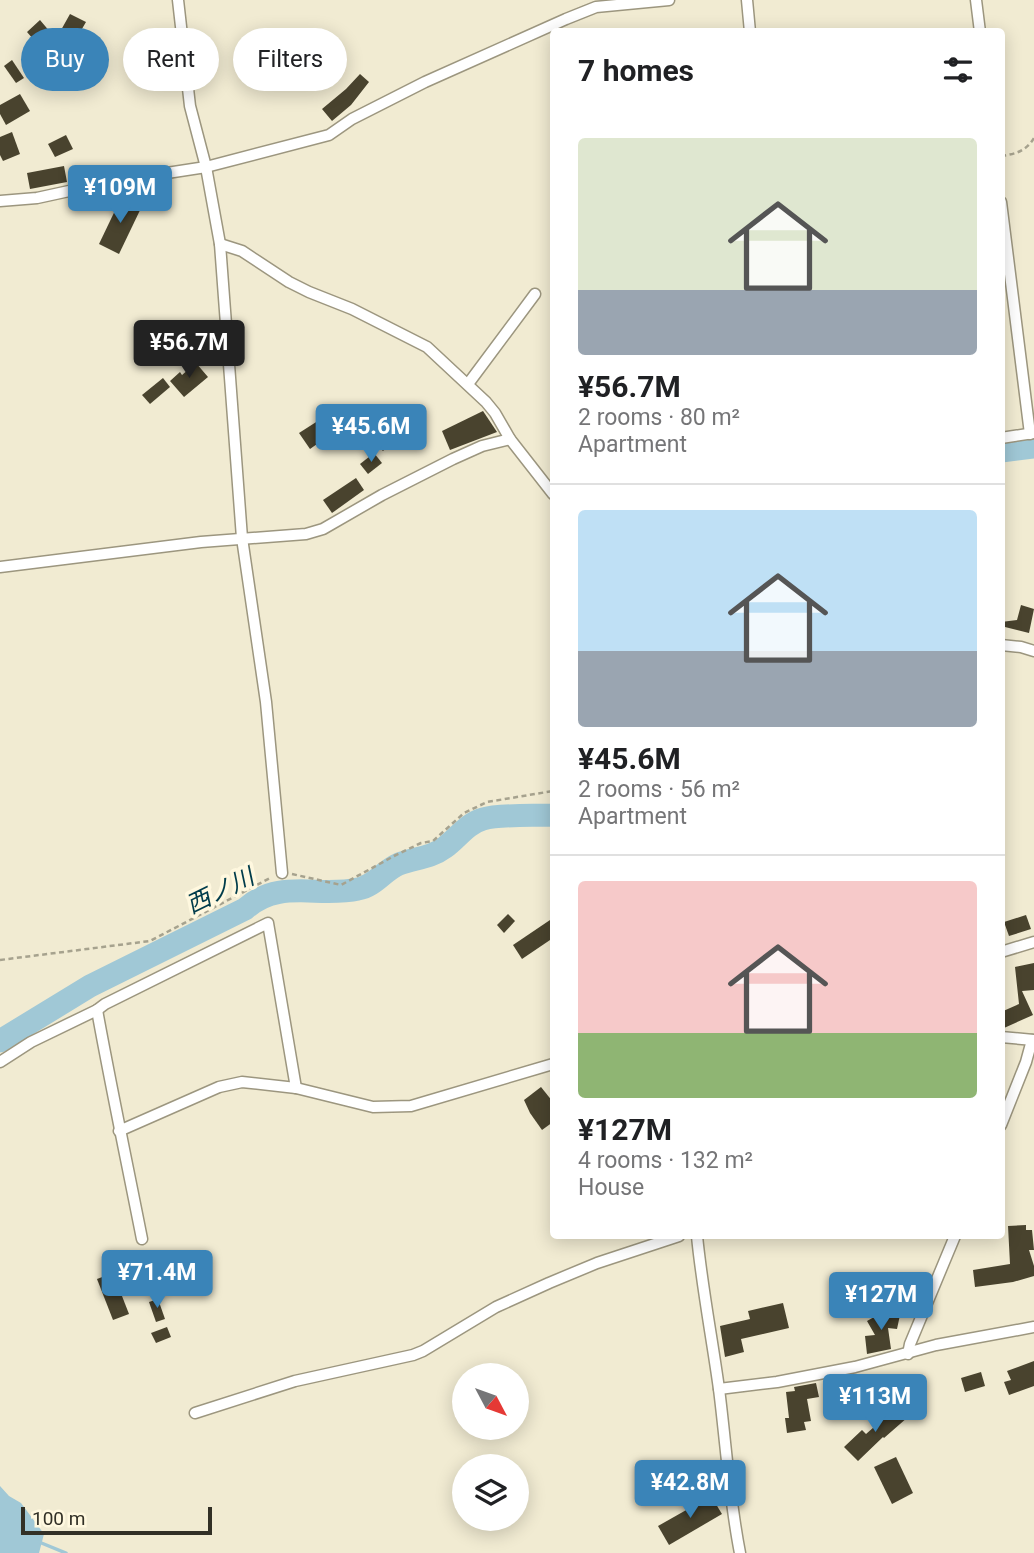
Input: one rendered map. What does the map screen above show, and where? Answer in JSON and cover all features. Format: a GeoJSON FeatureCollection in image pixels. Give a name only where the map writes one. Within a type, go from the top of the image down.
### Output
{"type":"FeatureCollection","features":[{"type":"Feature","properties":{"kind":"street"},"geometry":{"type":"LineString","coordinates":[[178,0],[190,106],[206,167],[220,244],[242,538],[266,702],[282,873]]}},
{"type":"Feature","properties":{"kind":"street"},"geometry":{"type":"LineString","coordinates":[[0,201],[37,198],[115,181],[206,167],[329,135],[352,119],[425,82],[595,4],[668,0]]}},
{"type":"Feature","properties":{"kind":"street"},"geometry":{"type":"LineString","coordinates":[[747,0],[750,28]]}},
{"type":"Feature","properties":{"kind":"street"},"geometry":{"type":"LineString","coordinates":[[976,0],[980,28]]}},
{"type":"Feature","properties":{"kind":"street"},"geometry":{"type":"LineString","coordinates":[[1005,232],[1032,433],[1005,437]]}},
{"type":"Feature","properties":{"kind":"street"},"geometry":{"type":"LineString","coordinates":[[220,244],[242,251],[289,282],[352,309],[427,347],[495,413],[510,439],[550,490]]}},
{"type":"Feature","properties":{"kind":"street"},"geometry":{"type":"LineString","coordinates":[[468,384],[535,294]]}},
{"type":"Feature","properties":{"kind":"street"},"geometry":{"type":"LineString","coordinates":[[0,567],[242,538],[306,534],[323,528],[425,472],[482,446],[510,439]]}},
{"type":"Feature","properties":{"kind":"street"},"geometry":{"type":"LineString","coordinates":[[1005,645],[1034,651]]}},
{"type":"Feature","properties":{"kind":"street"},"geometry":{"type":"LineString","coordinates":[[0,1062],[31,1042],[268,923],[296,1088]]}},
{"type":"Feature","properties":{"kind":"street"},"geometry":{"type":"LineString","coordinates":[[1005,951],[1034,943]]}},
{"type":"Feature","properties":{"kind":"street"},"geometry":{"type":"LineString","coordinates":[[97,1010],[142,1239]]}},
{"type":"Feature","properties":{"kind":"street"},"geometry":{"type":"LineString","coordinates":[[1005,1037],[1033,1040],[1005,1115]]}},
{"type":"Feature","properties":{"kind":"street"},"geometry":{"type":"LineString","coordinates":[[119,1130],[231,1084],[253,1082],[296,1088],[373,1107],[411,1106],[550,1065]]}},
{"type":"Feature","properties":{"kind":"street"},"geometry":{"type":"LineString","coordinates":[[195,1413],[295,1381],[413,1355],[496,1307],[549,1283],[597,1263],[670,1239]]}},
{"type":"Feature","properties":{"kind":"street"},"geometry":{"type":"LineString","coordinates":[[696,1239],[719,1389],[728,1487],[740,1553]]}},
{"type":"Feature","properties":{"kind":"street"},"geometry":{"type":"LineString","coordinates":[[908,1354],[954,1239]]}},
{"type":"Feature","properties":{"kind":"street"},"geometry":{"type":"LineString","coordinates":[[719,1389],[777,1382],[855,1367],[936,1345],[1034,1327]]}},
{"type":"Feature","properties":{"kind":"path"},"geometry":{"type":"LineString","coordinates":[[1005,155],[1024,150],[1034,138]]}},
{"type":"Feature","properties":{"kind":"water"},"geometry":{"type":"Polygon","coordinates":[[[0,1486],[9,1496],[21,1503],[44,1534],[39,1553],[0,1553],[0,1486]]]}},
{"type":"Feature","properties":{"kind":"building"},"geometry":{"type":"Polygon","coordinates":[[[70,14],[86,22],[82,28],[62,28],[70,14]]]}},
{"type":"Feature","properties":{"kind":"building"},"geometry":{"type":"Polygon","coordinates":[[[40,20],[47,28],[31,28],[40,20]]]}},
{"type":"Feature","properties":{"kind":"building"},"geometry":{"type":"Polygon","coordinates":[[[12,60],[21,74],[21,80],[16,83],[4,66],[12,60]]]}},
{"type":"Feature","properties":{"kind":"building"},"geometry":{"type":"Polygon","coordinates":[[[360,74],[369,82],[351,105],[332,121],[322,109],[347,91],[360,74]]]}},
{"type":"Feature","properties":{"kind":"building"},"geometry":{"type":"Polygon","coordinates":[[[20,94],[30,111],[6,125],[0,114],[0,105],[20,94]]]}},
{"type":"Feature","properties":{"kind":"building"},"geometry":{"type":"Polygon","coordinates":[[[12,132],[20,154],[3,161],[0,155],[0,137],[12,132]]]}},
{"type":"Feature","properties":{"kind":"building"},"geometry":{"type":"Polygon","coordinates":[[[66,135],[73,149],[55,157],[48,144],[66,135]]]}},
{"type":"Feature","properties":{"kind":"building"},"geometry":{"type":"Polygon","coordinates":[[[64,166],[67,182],[30,189],[27,173],[64,166]]]}},
{"type":"Feature","properties":{"kind":"building"},"geometry":{"type":"Polygon","coordinates":[[[122,196],[142,206],[119,254],[99,244],[122,196]]]}},
{"type":"Feature","properties":{"kind":"building"},"geometry":{"type":"Polygon","coordinates":[[[196,363],[208,377],[184,397],[170,381],[196,363]]]}},
{"type":"Feature","properties":{"kind":"building"},"geometry":{"type":"Polygon","coordinates":[[[163,378],[170,387],[150,404],[142,395],[163,378]]]}},
{"type":"Feature","properties":{"kind":"building"},"geometry":{"type":"Polygon","coordinates":[[[338,408],[348,422],[310,449],[299,433],[338,408]]]}},
{"type":"Feature","properties":{"kind":"building"},"geometry":{"type":"Polygon","coordinates":[[[402,408],[414,420],[383,451],[375,443],[387,432],[383,427],[402,408]]]}},
{"type":"Feature","properties":{"kind":"building"},"geometry":{"type":"Polygon","coordinates":[[[483,411],[497,432],[450,450],[442,431],[483,411]]]}},
{"type":"Feature","properties":{"kind":"building"},"geometry":{"type":"Polygon","coordinates":[[[374,453],[382,463],[368,474],[360,464],[374,453]]]}},
{"type":"Feature","properties":{"kind":"building"},"geometry":{"type":"Polygon","coordinates":[[[356,478],[364,490],[332,513],[323,500],[356,478]]]}},
{"type":"Feature","properties":{"kind":"building"},"geometry":{"type":"Polygon","coordinates":[[[1021,605],[1034,609],[1029,633],[1005,627],[1005,622],[1017,620],[1021,605]]]}},
{"type":"Feature","properties":{"kind":"building"},"geometry":{"type":"Polygon","coordinates":[[[508,914],[515,921],[504,933],[497,925],[508,914]]]}},
{"type":"Feature","properties":{"kind":"building"},"geometry":{"type":"Polygon","coordinates":[[[1026,915],[1031,929],[1009,936],[1005,922],[1026,915]]]}},
{"type":"Feature","properties":{"kind":"building"},"geometry":{"type":"Polygon","coordinates":[[[550,920],[550,940],[522,959],[513,945],[550,920]]]}},
{"type":"Feature","properties":{"kind":"building"},"geometry":{"type":"Polygon","coordinates":[[[1034,963],[1034,990],[1022,991],[1033,1015],[1005,1028],[1005,1010],[1019,1004],[1015,967],[1034,963]]]}},
{"type":"Feature","properties":{"kind":"building"},"geometry":{"type":"Polygon","coordinates":[[[541,1087],[550,1098],[550,1124],[542,1130],[524,1100],[541,1087]]]}},
{"type":"Feature","properties":{"kind":"building"},"geometry":{"type":"Polygon","coordinates":[[[1026,1225],[1026,1230],[1032,1230],[1034,1250],[1029,1250],[1034,1276],[975,1287],[973,1270],[1010,1264],[1008,1226],[1026,1225]]]}},
{"type":"Feature","properties":{"kind":"building"},"geometry":{"type":"Polygon","coordinates":[[[113,1273],[129,1314],[113,1320],[97,1279],[113,1273]]]}},
{"type":"Feature","properties":{"kind":"building"},"geometry":{"type":"Polygon","coordinates":[[[158,1299],[165,1319],[156,1322],[149,1302],[158,1299]]]}},
{"type":"Feature","properties":{"kind":"building"},"geometry":{"type":"Polygon","coordinates":[[[783,1303],[789,1328],[741,1339],[744,1352],[725,1357],[720,1326],[750,1319],[748,1311],[783,1303]]]}},
{"type":"Feature","properties":{"kind":"building"},"geometry":{"type":"Polygon","coordinates":[[[883,1312],[900,1315],[897,1329],[888,1328],[891,1349],[867,1354],[865,1336],[875,1335],[867,1321],[883,1312]]]}},
{"type":"Feature","properties":{"kind":"building"},"geometry":{"type":"Polygon","coordinates":[[[167,1327],[171,1337],[156,1343],[151,1333],[167,1327]]]}},
{"type":"Feature","properties":{"kind":"building"},"geometry":{"type":"Polygon","coordinates":[[[1034,1361],[1034,1386],[1009,1395],[1004,1382],[1011,1380],[1007,1371],[1034,1361]]]}},
{"type":"Feature","properties":{"kind":"building"},"geometry":{"type":"Polygon","coordinates":[[[981,1372],[985,1386],[965,1392],[961,1378],[981,1372]]]}},
{"type":"Feature","properties":{"kind":"building"},"geometry":{"type":"Polygon","coordinates":[[[865,1374],[874,1384],[844,1415],[831,1404],[865,1374]]]}},
{"type":"Feature","properties":{"kind":"building"},"geometry":{"type":"Polygon","coordinates":[[[899,1375],[912,1388],[903,1397],[890,1385],[899,1375]]]}},
{"type":"Feature","properties":{"kind":"building"},"geometry":{"type":"Polygon","coordinates":[[[816,1383],[819,1397],[807,1399],[811,1421],[804,1422],[806,1430],[787,1433],[785,1418],[789,1418],[786,1392],[795,1391],[794,1387],[816,1383]]]}},
{"type":"Feature","properties":{"kind":"building"},"geometry":{"type":"Polygon","coordinates":[[[898,1406],[908,1417],[858,1461],[844,1447],[862,1430],[866,1434],[898,1406]]]}},
{"type":"Feature","properties":{"kind":"building"},"geometry":{"type":"Polygon","coordinates":[[[896,1457],[913,1493],[892,1504],[874,1467],[896,1457]]]}},
{"type":"Feature","properties":{"kind":"building"},"geometry":{"type":"Polygon","coordinates":[[[711,1496],[722,1514],[669,1545],[658,1526],[711,1496]]]}},
{"type":"Feature","properties":{"kind":"waterway","name":"西ノ川"},"geometry":{"type":"LineString","coordinates":[[1005,451],[1034,447]]}},
{"type":"Feature","properties":{"kind":"waterway","name":"西ノ川"},"geometry":{"type":"LineString","coordinates":[[0,1041],[90,986],[271,894],[285,891],[328,892],[358,889],[374,882],[399,864],[439,851],[477,821],[498,816],[550,815]]}},
{"type":"Feature","properties":{"kind":"waterway"},"geometry":{"type":"LineString","coordinates":[[39,1542],[66,1553]]}}]}
